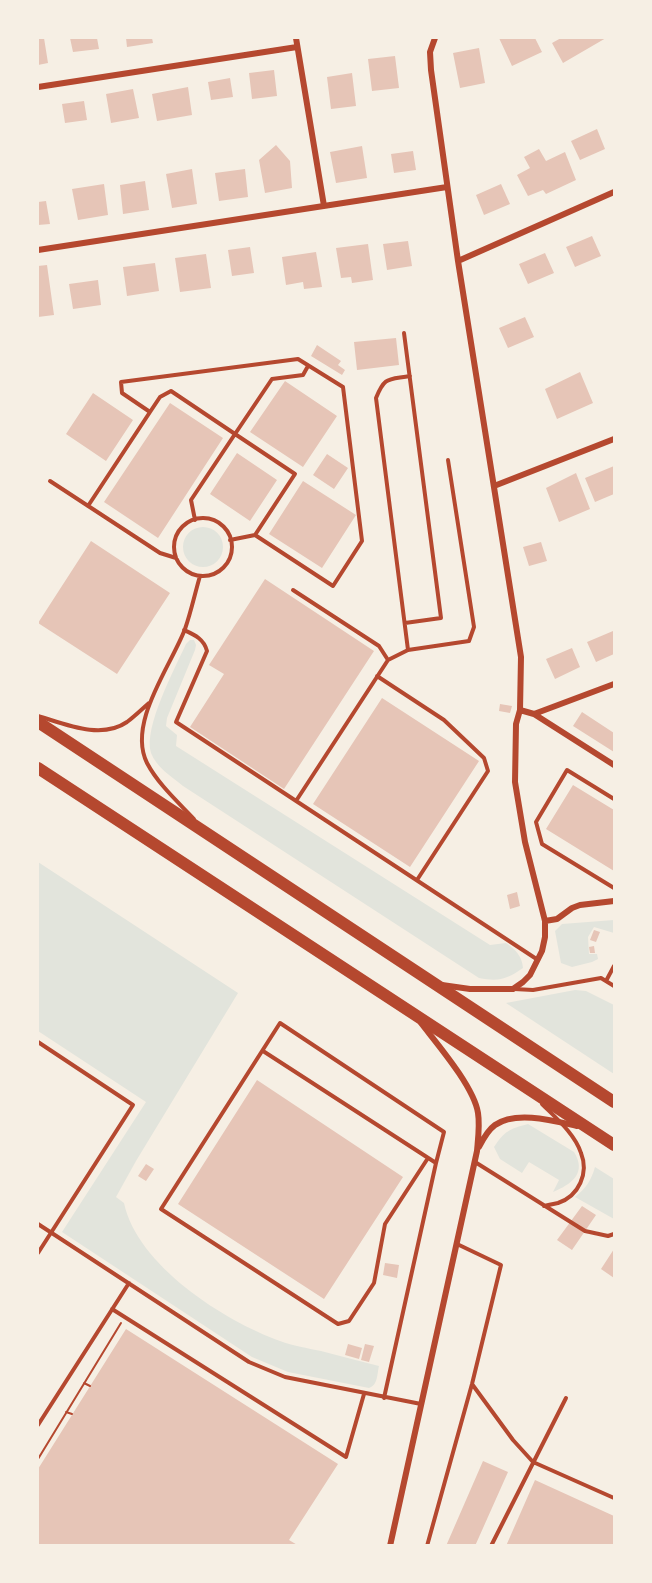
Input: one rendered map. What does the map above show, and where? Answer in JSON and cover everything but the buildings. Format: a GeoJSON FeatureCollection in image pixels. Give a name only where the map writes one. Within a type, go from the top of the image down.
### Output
{"type":"FeatureCollection","features":[{"type":"Feature","properties":{"kind":"highway"},"geometry":{"type":"LineString","coordinates":[[38,722],[615,1102]]}},
{"type":"Feature","properties":{"kind":"highway"},"geometry":{"type":"LineString","coordinates":[[38,768],[615,1145]]}},
{"type":"Feature","properties":{"kind":"street"},"geometry":{"type":"LineString","coordinates":[[296,38],[324,206]]}},
{"type":"Feature","properties":{"kind":"street"},"geometry":{"type":"LineString","coordinates":[[434,983],[470,989],[513,989],[523,982],[538,960],[543,951],[545,936],[545,921],[525,842],[515,782],[521,657],[447,188],[431,70],[430,52],[435,38]]}},
{"type":"Feature","properties":{"kind":"street"},"geometry":{"type":"LineString","coordinates":[[38,87],[297,47]]}},
{"type":"Feature","properties":{"kind":"street"},"geometry":{"type":"LineString","coordinates":[[38,250],[447,188]]}},
{"type":"Feature","properties":{"kind":"street"},"geometry":{"type":"LineString","coordinates":[[458,261],[615,192]]}},
{"type":"Feature","properties":{"kind":"street"},"geometry":{"type":"LineString","coordinates":[[494,486],[615,440]]}},
{"type":"Feature","properties":{"kind":"street"},"geometry":{"type":"LineString","coordinates":[[534,714],[615,684]]}},
{"type":"Feature","properties":{"kind":"street"},"geometry":{"type":"LineString","coordinates":[[520,710],[534,714],[615,765]]}},
{"type":"Feature","properties":{"kind":"street"},"geometry":{"type":"LineString","coordinates":[[545,921],[557,919],[580,905],[615,901]]}},
{"type":"Feature","properties":{"kind":"street"},"geometry":{"type":"LineString","coordinates":[[390,1545],[477,1150],[478,1114],[472,1096],[416,1015]]}},
{"type":"Feature","properties":{"kind":"street"},"geometry":{"type":"LineString","coordinates":[[477,1150],[492,1128],[503,1120],[521,1117],[559,1122],[595,1132]]}},
{"type":"Feature","properties":{"kind":"lane"},"geometry":{"type":"LineString","coordinates":[[404,333],[441,618],[405,623]]}},
{"type":"Feature","properties":{"kind":"lane"},"geometry":{"type":"LineString","coordinates":[[150,412],[122,393],[121,382],[298,359],[343,387],[362,540],[333,586],[255,535],[230,540]]}},
{"type":"Feature","properties":{"kind":"lane"},"geometry":{"type":"LineString","coordinates":[[195,520],[191,500],[272,379],[303,375],[308,366]]}},
{"type":"Feature","properties":{"kind":"lane"},"geometry":{"type":"LineString","coordinates":[[408,651],[376,398],[382,384],[387,380],[410,376]]}},
{"type":"Feature","properties":{"kind":"lane"},"geometry":{"type":"LineString","coordinates":[[88,506],[160,397],[171,391],[295,474],[255,535]]}},
{"type":"Feature","properties":{"kind":"lane"},"geometry":{"type":"LineString","coordinates":[[296,801],[388,660],[408,651],[469,641],[474,627],[448,460]]}},
{"type":"Feature","properties":{"kind":"lane"},"geometry":{"type":"LineString","coordinates":[[50,481],[160,553],[176,558]]}},
{"type":"Feature","properties":{"kind":"lane"},"geometry":{"type":"LineString","coordinates":[[195,520],[217,522],[230,540],[230,555],[223,567],[211,575],[200,576],[189,572],[176,558],[174,548],[178,533],[182,527],[195,520]]}},
{"type":"Feature","properties":{"kind":"lane"},"geometry":{"type":"LineString","coordinates":[[200,576],[184,630],[149,703],[142,742],[147,762],[207,833]]}},
{"type":"Feature","properties":{"kind":"lane"},"geometry":{"type":"LineString","coordinates":[[293,590],[379,646],[388,660]]}},
{"type":"Feature","properties":{"kind":"lane"},"geometry":{"type":"LineString","coordinates":[[184,630],[197,636],[207,651],[176,722],[538,960]]}},
{"type":"Feature","properties":{"kind":"lane"},"geometry":{"type":"LineString","coordinates":[[378,676],[444,720],[484,758],[488,771],[417,880]]}},
{"type":"Feature","properties":{"kind":"lane"},"geometry":{"type":"LineString","coordinates":[[38,716],[97,731],[127,722],[149,703]]}},
{"type":"Feature","properties":{"kind":"lane"},"geometry":{"type":"LineString","coordinates":[[615,799],[567,771],[536,822],[542,844],[615,888]]}},
{"type":"Feature","properties":{"kind":"lane"},"geometry":{"type":"LineString","coordinates":[[606,981],[615,966]]}},
{"type":"Feature","properties":{"kind":"lane"},"geometry":{"type":"LineString","coordinates":[[513,989],[533,990],[601,978],[615,986]]}},
{"type":"Feature","properties":{"kind":"lane"},"geometry":{"type":"LineString","coordinates":[[384,1398],[444,1132],[280,1023],[161,1209],[338,1324],[349,1321],[374,1283],[386,1224],[428,1158]]}},
{"type":"Feature","properties":{"kind":"lane"},"geometry":{"type":"LineString","coordinates":[[38,1042],[134,1105],[38,1253]]}},
{"type":"Feature","properties":{"kind":"lane"},"geometry":{"type":"LineString","coordinates":[[263,1051],[436,1162]]}},
{"type":"Feature","properties":{"kind":"lane"},"geometry":{"type":"LineString","coordinates":[[525,1086],[566,1130],[581,1152],[584,1169],[582,1182],[572,1194],[559,1202],[544,1206]]}},
{"type":"Feature","properties":{"kind":"lane"},"geometry":{"type":"LineString","coordinates":[[595,1132],[615,1152]]}},
{"type":"Feature","properties":{"kind":"lane"},"geometry":{"type":"LineString","coordinates":[[475,1162],[585,1231],[608,1236],[615,1234]]}},
{"type":"Feature","properties":{"kind":"lane"},"geometry":{"type":"LineString","coordinates":[[38,1224],[249,1362],[285,1377],[421,1404]]}},
{"type":"Feature","properties":{"kind":"lane"},"geometry":{"type":"LineString","coordinates":[[426,1545],[472,1384],[501,1265],[457,1244]]}},
{"type":"Feature","properties":{"kind":"lane"},"geometry":{"type":"LineString","coordinates":[[38,1425],[129,1284]]}},
{"type":"Feature","properties":{"kind":"lane"},"geometry":{"type":"LineString","coordinates":[[112,1309],[346,1457],[364,1394]]}},
{"type":"Feature","properties":{"kind":"lane"},"geometry":{"type":"LineString","coordinates":[[472,1384],[513,1440],[533,1462],[615,1498]]}},
{"type":"Feature","properties":{"kind":"lane"},"geometry":{"type":"LineString","coordinates":[[491,1545],[566,1398]]}},
{"type":"Feature","properties":{"kind":"path"},"geometry":{"type":"LineString","coordinates":[[38,1459],[125,1317]]}},
{"type":"Feature","properties":{"kind":"path"},"geometry":{"type":"LineString","coordinates":[[84,1383],[90,1386]]}},
{"type":"Feature","properties":{"kind":"path"},"geometry":{"type":"LineString","coordinates":[[66,1412],[72,1414]]}},
{"type":"Feature","properties":{"kind":"shaded area"},"geometry":{"type":"Polygon","coordinates":[[[203,527],[217,533],[223,547],[217,561],[203,567],[189,561],[183,547],[189,533],[203,527]]]}},
{"type":"Feature","properties":{"kind":"shaded area"},"geometry":{"type":"Polygon","coordinates":[[[190,640],[194,640],[195,650],[167,718],[166,726],[177,735],[176,746],[490,945],[506,943],[518,954],[523,968],[503,979],[479,978],[183,786],[160,767],[151,753],[152,729],[168,682],[190,640]]]}},
{"type":"Feature","properties":{"kind":"shaded area"},"geometry":{"type":"Polygon","coordinates":[[[38,862],[238,993],[116,1197],[124,1203],[132,1226],[146,1248],[164,1269],[209,1305],[234,1320],[280,1341],[379,1366],[377,1379],[372,1387],[288,1372],[252,1357],[62,1232],[146,1102],[38,1031],[38,862]]]}},
{"type":"Feature","properties":{"kind":"shaded area"},"geometry":{"type":"Polygon","coordinates":[[[614,920],[614,933],[594,927],[588,937],[589,954],[597,954],[598,959],[572,967],[561,963],[555,931],[562,924],[614,920]]]}},
{"type":"Feature","properties":{"kind":"shaded area"},"geometry":{"type":"Polygon","coordinates":[[[575,990],[586,991],[614,1005],[614,1074],[506,1003],[575,990]]]}},
{"type":"Feature","properties":{"kind":"shaded area"},"geometry":{"type":"Polygon","coordinates":[[[528,1124],[574,1152],[578,1159],[576,1177],[553,1192],[559,1180],[529,1162],[522,1173],[500,1159],[494,1147],[508,1131],[528,1124]]]}},
{"type":"Feature","properties":{"kind":"shaded area"},"geometry":{"type":"Polygon","coordinates":[[[595,1167],[614,1179],[614,1219],[575,1197],[588,1184],[595,1167]]]}}]}
